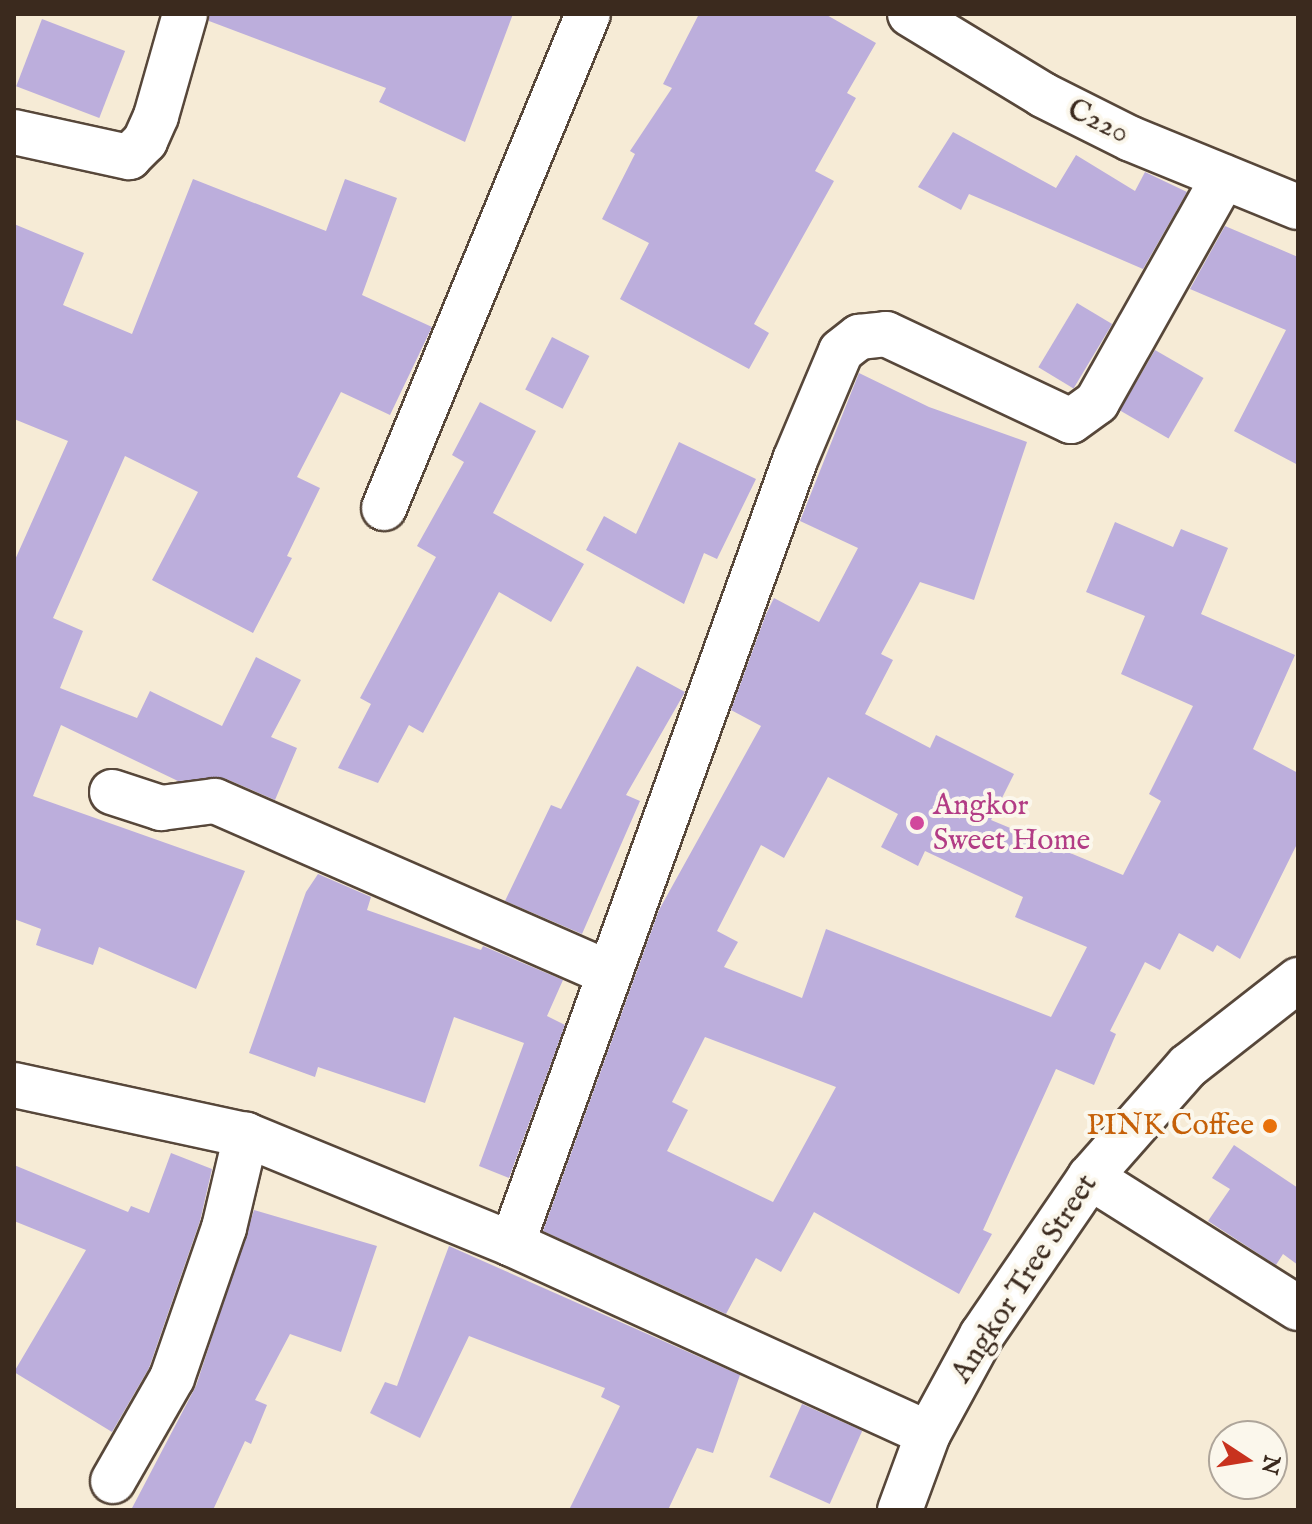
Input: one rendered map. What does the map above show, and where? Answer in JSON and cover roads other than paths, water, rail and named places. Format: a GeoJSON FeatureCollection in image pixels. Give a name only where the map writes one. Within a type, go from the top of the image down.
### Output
{"type":"FeatureCollection","features":[{"type":"Feature","properties":{"kind":"street"},"geometry":{"type":"LineString","coordinates":[[14,132],[129,157],[145,141],[156,116],[185,14]]}},
{"type":"Feature","properties":{"kind":"street"},"geometry":{"type":"LineString","coordinates":[[384,508],[588,14]]}},
{"type":"Feature","properties":{"kind":"street","name":"C220"},"geometry":{"type":"LineString","coordinates":[[910,14],[1043,95],[1298,207]]}},
{"type":"Feature","properties":{"kind":"street"},"geometry":{"type":"LineString","coordinates":[[512,1244],[821,391],[841,351],[859,337],[874,331],[886,334],[1071,421],[1097,402],[1224,177]]}},
{"type":"Feature","properties":{"kind":"street"},"geometry":{"type":"LineString","coordinates":[[112,792],[161,808],[215,801],[608,973]]}},
{"type":"Feature","properties":{"kind":"street","name":"Angkor Tree Street"},"geometry":{"type":"LineString","coordinates":[[900,1510],[928,1434],[982,1335],[1090,1177],[1188,1066],[1296,984]]}},
{"type":"Feature","properties":{"kind":"street"},"geometry":{"type":"LineString","coordinates":[[14,1085],[246,1135],[512,1244],[928,1434]]}},
{"type":"Feature","properties":{"kind":"street"},"geometry":{"type":"LineString","coordinates":[[113,1481],[172,1378],[224,1228],[246,1135]]}},
{"type":"Feature","properties":{"kind":"street"},"geometry":{"type":"LineString","coordinates":[[1090,1177],[1298,1308]]}},
{"type":"Feature","properties":{"kind":"place","name":"Angkor Sweet Home"},"geometry":{"type":"Point","coordinates":[917,823]}},
{"type":"Feature","properties":{"kind":"place","name":"PINK Coffee"},"geometry":{"type":"Point","coordinates":[1270,1126]}}]}
